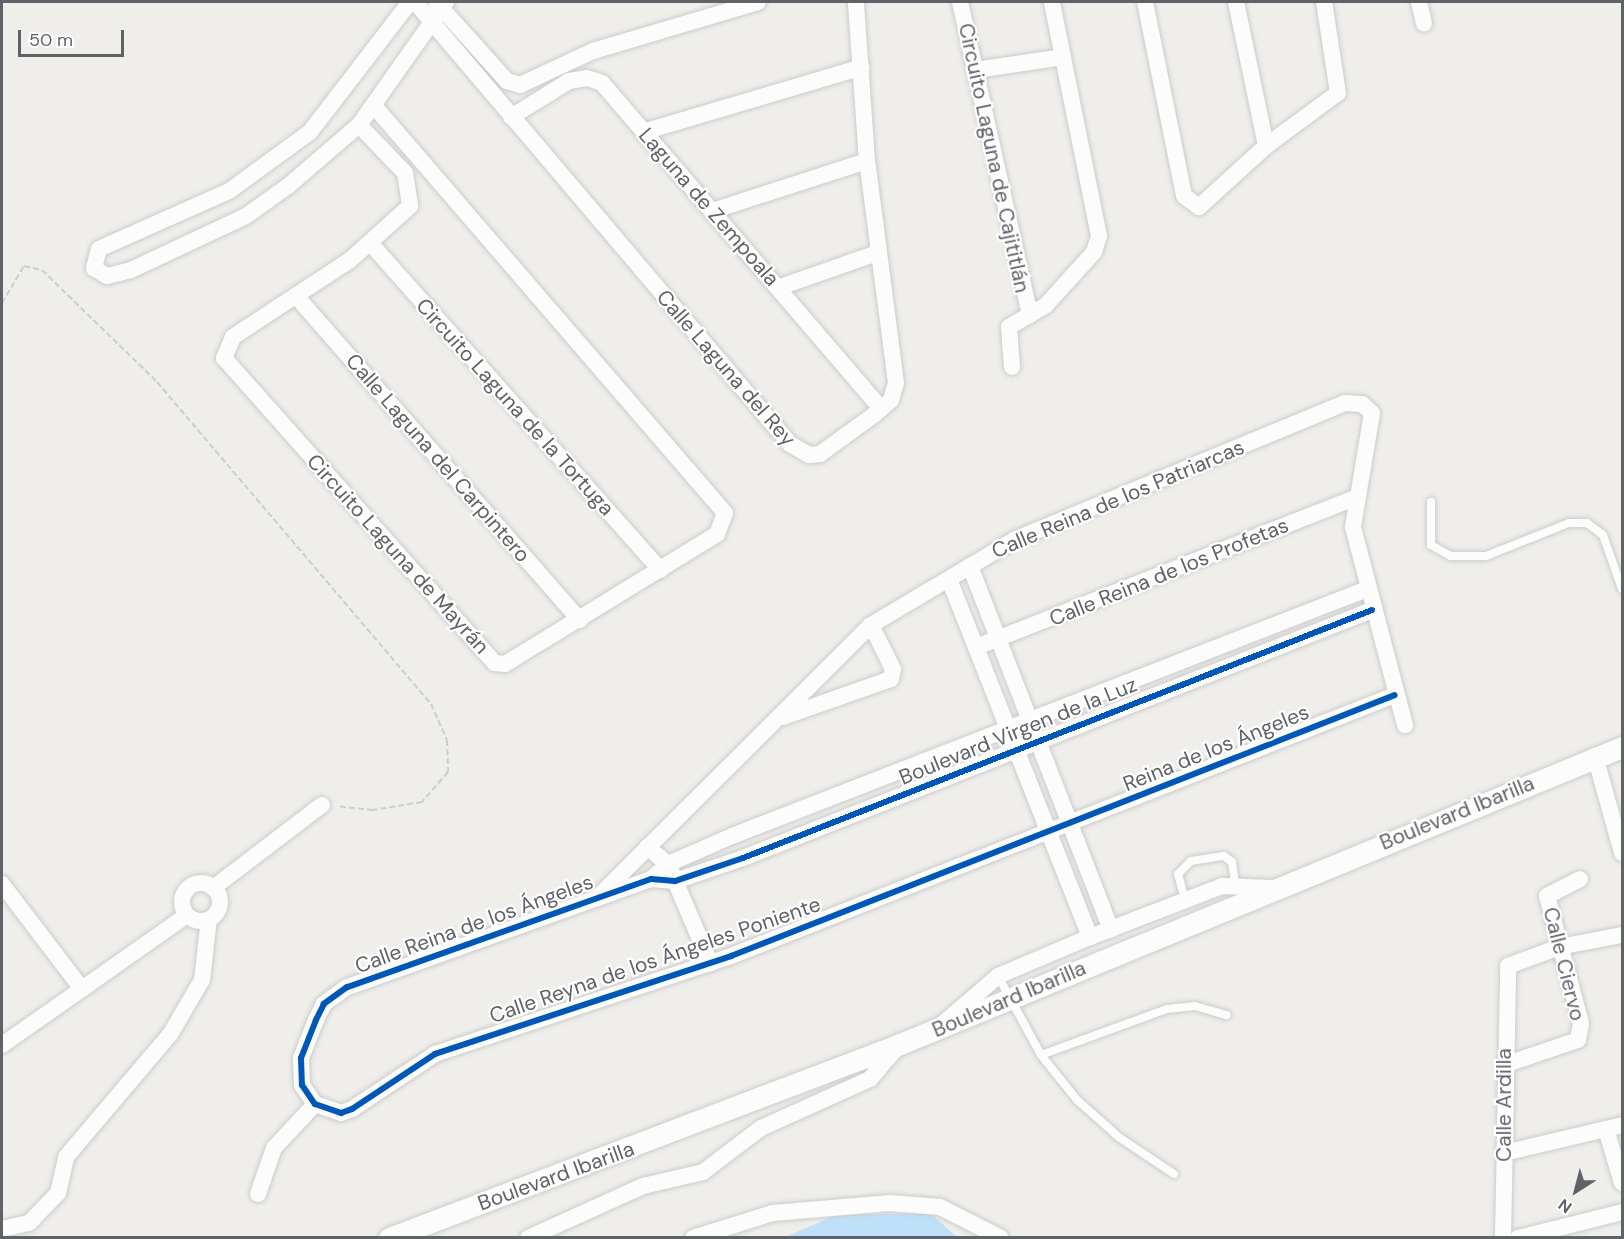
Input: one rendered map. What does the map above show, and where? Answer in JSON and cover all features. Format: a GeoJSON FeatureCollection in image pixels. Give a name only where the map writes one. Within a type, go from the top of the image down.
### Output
{"type":"FeatureCollection","features":[{"type":"Feature","properties":{"kind":"street"},"geometry":{"type":"LineString","coordinates":[[410,2],[324,118],[289,149],[192,211],[99,249],[94,268],[107,276],[118,274],[211,235],[246,216],[307,170],[359,125],[434,24],[442,4],[507,81],[520,85],[593,51],[758,2]]}},
{"type":"Feature","properties":{"kind":"street","name":"Calle Laguna del Rey"},"geometry":{"type":"LineString","coordinates":[[415,2],[796,450],[820,454],[881,409],[894,394],[896,353],[877,253],[867,161],[856,2]]}},
{"type":"Feature","properties":{"kind":"street","name":"Circuito Laguna de Cajititlán"},"geometry":{"type":"LineString","coordinates":[[960,2],[1030,315]]}},
{"type":"Feature","properties":{"kind":"street","name":"Circuito Laguna de Cajititlán"},"geometry":{"type":"LineString","coordinates":[[1012,368],[1009,327],[1030,315],[1094,252],[1099,237],[1052,2]]}},
{"type":"Feature","properties":{"kind":"street"},"geometry":{"type":"LineString","coordinates":[[1144,2],[1187,201],[1205,205],[1266,146],[1338,93],[1324,2]]}},
{"type":"Feature","properties":{"kind":"street"},"geometry":{"type":"LineString","coordinates":[[1236,2],[1266,146]]}},
{"type":"Feature","properties":{"kind":"street"},"geometry":{"type":"LineString","coordinates":[[1424,2],[1424,22]]}},
{"type":"Feature","properties":{"kind":"street"},"geometry":{"type":"LineString","coordinates":[[976,70],[1063,57]]}},
{"type":"Feature","properties":{"kind":"street"},"geometry":{"type":"LineString","coordinates":[[643,132],[862,67]]}},
{"type":"Feature","properties":{"kind":"street","name":"Laguna de Zempoala"},"geometry":{"type":"LineString","coordinates":[[511,117],[569,81],[587,78],[603,83],[643,132],[780,287],[881,409]]}},
{"type":"Feature","properties":{"kind":"street","name":"Circuito Laguna de Mayrán"},"geometry":{"type":"LineString","coordinates":[[359,125],[405,173],[412,195],[407,210],[370,244],[233,337],[224,358],[495,663],[505,664],[717,534],[725,523],[723,507],[374,106]]}},
{"type":"Feature","properties":{"kind":"street"},"geometry":{"type":"LineString","coordinates":[[289,149],[307,170]]}},
{"type":"Feature","properties":{"kind":"street"},"geometry":{"type":"LineString","coordinates":[[712,211],[867,161]]}},
{"type":"Feature","properties":{"kind":"street","name":"Circuito Laguna de la Tortuga"},"geometry":{"type":"LineString","coordinates":[[370,244],[660,570]]}},
{"type":"Feature","properties":{"kind":"street"},"geometry":{"type":"LineString","coordinates":[[780,287],[877,253]]}},
{"type":"Feature","properties":{"kind":"street","name":"Calle Laguna del Carpintero"},"geometry":{"type":"LineString","coordinates":[[296,296],[580,620]]}},
{"type":"Feature","properties":{"kind":"street","name":"Calle Reina de los Patriarcas"},"geometry":{"type":"LineString","coordinates":[[647,847],[871,625],[1014,540],[1345,403],[1367,406],[1371,418],[1358,497]]}},
{"type":"Feature","properties":{"kind":"street"},"geometry":{"type":"LineString","coordinates":[[1358,497],[1353,527],[1372,610],[1405,725]]}},
{"type":"Feature","properties":{"kind":"street","name":"Calle Reina de los Profetas"},"geometry":{"type":"LineString","coordinates":[[979,646],[1358,497]]}},
{"type":"Feature","properties":{"kind":"street"},"geometry":{"type":"LineString","coordinates":[[970,566],[1111,930]]}},
{"type":"Feature","properties":{"kind":"street"},"geometry":{"type":"LineString","coordinates":[[949,579],[979,646],[1048,833],[1090,937]]}},
{"type":"Feature","properties":{"kind":"street","name":"Boulevard Virgen de la Luz"},"geometry":{"type":"LineString","coordinates":[[668,864],[1367,589]]}},
{"type":"Feature","properties":{"kind":"street","name":"Boulevard Virgen de la Luz"},"geometry":{"type":"LineString","coordinates":[[675,881],[1372,610]]}},
{"type":"Feature","properties":{"kind":"street"},"geometry":{"type":"LineString","coordinates":[[779,718],[891,679],[893,669],[871,625]]}},
{"type":"Feature","properties":{"kind":"street","name":"Reina de los Ángeles"},"geometry":{"type":"LineString","coordinates":[[1048,833],[1395,695]]}},
{"type":"Feature","properties":{"kind":"street","name":"Boulevard Ibarilla"},"geometry":{"type":"LineString","coordinates":[[389,1238],[900,1044],[1595,756],[1621,753]]}},
{"type":"Feature","properties":{"kind":"street"},"geometry":{"type":"LineString","coordinates":[[1595,756],[1623,853]]}},
{"type":"Feature","properties":{"kind":"street"},"geometry":{"type":"LineString","coordinates":[[213,888],[322,805]]}},
{"type":"Feature","properties":{"kind":"street","name":"Calle Reyna de los Ángeles Poniente"},"geometry":{"type":"LineString","coordinates":[[315,1104],[341,1113],[352,1109],[435,1054],[710,963],[1048,833]]}},
{"type":"Feature","properties":{"kind":"street"},"geometry":{"type":"LineString","coordinates":[[647,847],[668,864],[710,963]]}},
{"type":"Feature","properties":{"kind":"street","name":"Calle Reina de los Ángeles"},"geometry":{"type":"LineString","coordinates":[[598,897],[647,847]]}},
{"type":"Feature","properties":{"kind":"street","name":"Calle Reina de los Ángeles"},"geometry":{"type":"LineString","coordinates":[[315,1104],[302,1084],[301,1058],[333,995],[651,879],[668,864]]}},
{"type":"Feature","properties":{"kind":"street","name":"Calle Reina de los Ángeles"},"geometry":{"type":"LineString","coordinates":[[651,879],[675,881]]}},
{"type":"Feature","properties":{"kind":"street","name":"Calle Ciervo"},"geometry":{"type":"LineString","coordinates":[[1504,1065],[1572,1045],[1581,1032],[1547,896],[1580,879]]}},
{"type":"Feature","properties":{"kind":"street"},"geometry":{"type":"LineString","coordinates":[[2,1229],[29,1223],[58,1193],[66,1157],[171,1034],[202,980],[209,920],[220,905],[213,888],[201,883],[189,887],[182,898],[187,915]]}},
{"type":"Feature","properties":{"kind":"street"},"geometry":{"type":"LineString","coordinates":[[937,1029],[999,976],[1090,937],[1235,883],[1273,888]]}},
{"type":"Feature","properties":{"kind":"street"},"geometry":{"type":"LineString","coordinates":[[2,884],[82,989]]}},
{"type":"Feature","properties":{"kind":"street"},"geometry":{"type":"LineString","coordinates":[[2,1045],[187,915],[209,920]]}},
{"type":"Feature","properties":{"kind":"street"},"geometry":{"type":"LineString","coordinates":[[1559,947],[1623,935]]}},
{"type":"Feature","properties":{"kind":"street","name":"Calle Ardilla"},"geometry":{"type":"LineString","coordinates":[[1503,1238],[1506,972],[1511,963],[1559,947]]}},
{"type":"Feature","properties":{"kind":"street"},"geometry":{"type":"LineString","coordinates":[[528,1238],[643,1186],[703,1172],[761,1128],[870,1079],[900,1044]]}},
{"type":"Feature","properties":{"kind":"street"},"geometry":{"type":"LineString","coordinates":[[258,1194],[274,1148],[315,1104]]}},
{"type":"Feature","properties":{"kind":"street"},"geometry":{"type":"LineString","coordinates":[[1504,1153],[1623,1125]]}},
{"type":"Feature","properties":{"kind":"street"},"geometry":{"type":"LineString","coordinates":[[1606,1130],[1623,1183]]}},
{"type":"Feature","properties":{"kind":"street"},"geometry":{"type":"LineString","coordinates":[[693,1238],[773,1213],[889,1203],[940,1207],[1001,1238]]}},
{"type":"Feature","properties":{"kind":"street"},"geometry":{"type":"LineString","coordinates":[[1518,1238],[1623,1212]]}},
{"type":"Feature","properties":{"kind":"lane"},"geometry":{"type":"LineString","coordinates":[[1431,502],[1431,545],[1451,556],[1486,556],[1569,523],[1587,524],[1603,535],[1623,589]]}},
{"type":"Feature","properties":{"kind":"lane"},"geometry":{"type":"LineString","coordinates":[[1185,900],[1178,874],[1191,861],[1224,856],[1232,861],[1235,883]]}},
{"type":"Feature","properties":{"kind":"lane"},"geometry":{"type":"LineString","coordinates":[[999,976],[1041,1055],[1098,1120],[1174,1174]]}},
{"type":"Feature","properties":{"kind":"lane"},"geometry":{"type":"LineString","coordinates":[[1041,1055],[1167,1009],[1195,1006],[1227,1015]]}},
{"type":"Feature","properties":{"kind":"path"},"geometry":{"type":"LineString","coordinates":[[2,303],[24,266],[42,270],[157,382],[431,704],[447,740],[448,772],[422,802],[373,810],[322,805]]}},
{"type":"Feature","properties":{"kind":"water"},"geometry":{"type":"Polygon","coordinates":[[[930,1213],[957,1237],[783,1238],[836,1215],[930,1213]]]}},
{"type":"Feature","properties":{"kind":"cycle path"},"geometry":{"type":"LineString","coordinates":[[1372,610],[743,858],[675,881],[651,879],[347,987],[324,1004],[316,1020],[301,1058],[302,1085],[315,1104],[341,1113],[352,1109],[435,1054],[731,956],[1395,695]]}}]}
